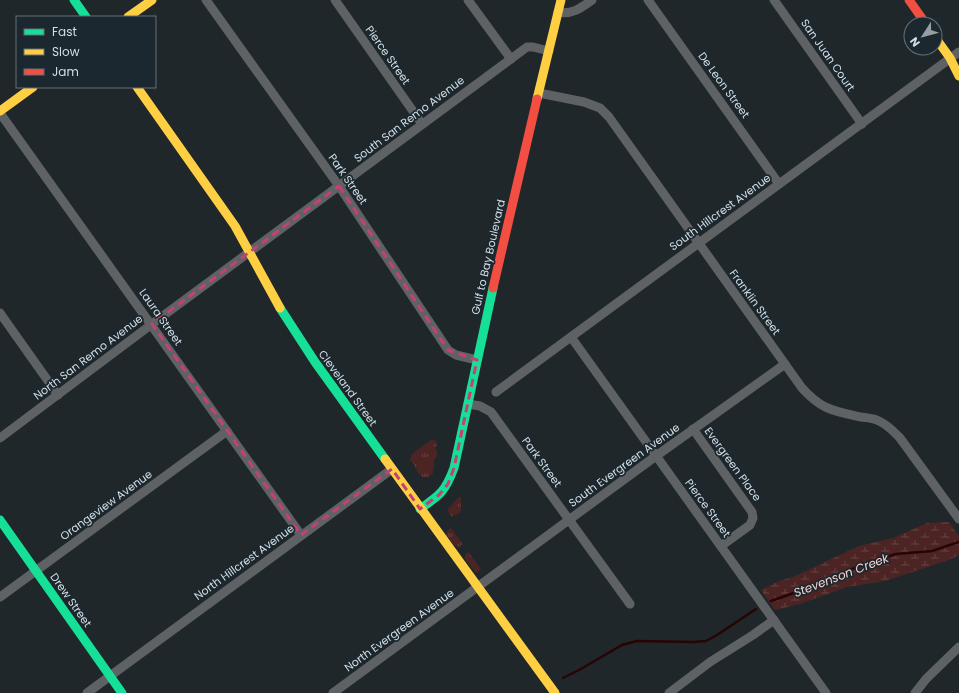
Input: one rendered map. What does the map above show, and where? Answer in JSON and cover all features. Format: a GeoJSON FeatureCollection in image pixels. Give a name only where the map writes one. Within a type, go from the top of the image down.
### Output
{"type":"FeatureCollection","features":[{"type":"Feature","properties":{"kind":"street"},"geometry":{"type":"LineString","coordinates":[[74,0],[85,16]]}},
{"type":"Feature","properties":{"kind":"street"},"geometry":{"type":"LineString","coordinates":[[129,16],[152,0]]}},
{"type":"Feature","properties":{"kind":"street","name":"Park Street"},"geometry":{"type":"LineString","coordinates":[[206,0],[339,186],[448,350],[456,355],[477,360]]}},
{"type":"Feature","properties":{"kind":"street","name":"Pierce Street"},"geometry":{"type":"LineString","coordinates":[[334,0],[422,124]]}},
{"type":"Feature","properties":{"kind":"street"},"geometry":{"type":"LineString","coordinates":[[468,0],[511,59]]}},
{"type":"Feature","properties":{"kind":"street","name":"Gulf to Bay Boulevard"},"geometry":{"type":"LineString","coordinates":[[420,509],[439,495],[448,484],[454,468],[477,360],[561,0]]}},
{"type":"Feature","properties":{"kind":"street"},"geometry":{"type":"LineString","coordinates":[[558,12],[574,12],[592,0]]}},
{"type":"Feature","properties":{"kind":"street","name":"De Leon Street"},"geometry":{"type":"LineString","coordinates":[[648,0],[779,184]]}},
{"type":"Feature","properties":{"kind":"street","name":"San Juan Court"},"geometry":{"type":"LineString","coordinates":[[774,0],[862,124]]}},
{"type":"Feature","properties":{"kind":"street"},"geometry":{"type":"LineString","coordinates":[[909,0],[920,16]]}},
{"type":"Feature","properties":{"kind":"street","name":"South San Remo Avenue"},"geometry":{"type":"LineString","coordinates":[[249,253],[527,47],[549,51]]}},
{"type":"Feature","properties":{"kind":"street"},"geometry":{"type":"LineString","coordinates":[[943,48],[959,76]]}},
{"type":"Feature","properties":{"kind":"street","name":"South Hillcrest Avenue"},"geometry":{"type":"LineString","coordinates":[[496,392],[959,52]]}},
{"type":"Feature","properties":{"kind":"street"},"geometry":{"type":"LineString","coordinates":[[950,58],[959,67]]}},
{"type":"Feature","properties":{"kind":"street"},"geometry":{"type":"LineString","coordinates":[[0,112],[32,88]]}},
{"type":"Feature","properties":{"kind":"street","name":"Cleveland Street"},"geometry":{"type":"LineString","coordinates":[[138,88],[235,226],[285,317],[315,362],[420,509],[555,693]]}},
{"type":"Feature","properties":{"kind":"street","name":"Franklin Street"},"geometry":{"type":"LineString","coordinates":[[539,93],[584,102],[600,108],[609,117],[802,388],[812,399],[824,407],[878,420],[890,428],[900,438],[959,519]]}},
{"type":"Feature","properties":{"kind":"street","name":"Laura Street"},"geometry":{"type":"LineString","coordinates":[[0,112],[301,535]]}},
{"type":"Feature","properties":{"kind":"street","name":"North San Remo Avenue"},"geometry":{"type":"LineString","coordinates":[[0,438],[249,253]]}},
{"type":"Feature","properties":{"kind":"street"},"geometry":{"type":"LineString","coordinates":[[0,313],[58,395]]}},
{"type":"Feature","properties":{"kind":"street","name":"Pierce Street"},"geometry":{"type":"LineString","coordinates":[[571,337],[826,693]]}},
{"type":"Feature","properties":{"kind":"street","name":"South Evergreen Avenue"},"geometry":{"type":"LineString","coordinates":[[478,587],[693,429],[785,364]]}},
{"type":"Feature","properties":{"kind":"street","name":"Park Street"},"geometry":{"type":"LineString","coordinates":[[468,404],[480,406],[491,412],[630,604]]}},
{"type":"Feature","properties":{"kind":"street","name":"Evergreen Place"},"geometry":{"type":"LineString","coordinates":[[693,429],[752,512],[753,518],[750,525],[721,546]]}},
{"type":"Feature","properties":{"kind":"street","name":"Orangeview Avenue"},"geometry":{"type":"LineString","coordinates":[[0,597],[227,431]]}},
{"type":"Feature","properties":{"kind":"street","name":"North Hillcrest Avenue"},"geometry":{"type":"LineString","coordinates":[[87,693],[392,469]]}},
{"type":"Feature","properties":{"kind":"street","name":"Drew Street"},"geometry":{"type":"LineString","coordinates":[[0,520],[122,693]]}},
{"type":"Feature","properties":{"kind":"street","name":"North Evergreen Avenue"},"geometry":{"type":"LineString","coordinates":[[333,693],[478,587]]}},
{"type":"Feature","properties":{"kind":"street"},"geometry":{"type":"LineString","coordinates":[[669,693],[710,662],[774,620]]}},
{"type":"Feature","properties":{"kind":"street"},"geometry":{"type":"LineString","coordinates":[[915,693],[926,679],[959,647]]}},
{"type":"Feature","properties":{"kind":"highlighted area"},"geometry":{"type":"Polygon","coordinates":[[[339,186],[448,350],[477,360],[454,468],[448,484],[439,495],[420,509],[392,469],[301,535],[152,324],[339,186]]]}},
{"type":"Feature","properties":{"kind":"green space"},"geometry":{"type":"Polygon","coordinates":[[[431,440],[436,441],[437,445],[435,448],[438,454],[434,460],[433,473],[429,477],[423,477],[410,460],[412,454],[431,440]]]}},
{"type":"Feature","properties":{"kind":"green space"},"geometry":{"type":"Polygon","coordinates":[[[459,497],[461,498],[461,512],[452,517],[447,510],[459,497]]]}},
{"type":"Feature","properties":{"kind":"green space"},"geometry":{"type":"Polygon","coordinates":[[[949,522],[959,536],[959,555],[949,560],[885,581],[847,587],[800,604],[775,610],[761,590],[779,581],[793,577],[859,546],[893,538],[927,523],[949,522]]]}},
{"type":"Feature","properties":{"kind":"green space"},"geometry":{"type":"Polygon","coordinates":[[[451,528],[463,544],[459,547],[455,546],[446,535],[447,531],[451,528]]]}},
{"type":"Feature","properties":{"kind":"green space"},"geometry":{"type":"Polygon","coordinates":[[[468,552],[481,569],[476,573],[465,559],[465,555],[468,552]]]}},
{"type":"Feature","properties":{"kind":"waterway","name":"Stevenson Creek"},"geometry":{"type":"LineString","coordinates":[[771,601],[805,589],[864,564],[896,554],[932,551],[959,542]]}},
{"type":"Feature","properties":{"kind":"waterway","name":"Stevenson Creek"},"geometry":{"type":"LineString","coordinates":[[563,678],[622,645],[637,641],[706,641],[756,609]]}},
{"type":"Feature","properties":{"kind":"traffic: fast"},"geometry":{"type":"LineString","coordinates":[[74,0],[85,16]]}},
{"type":"Feature","properties":{"kind":"traffic: fast"},"geometry":{"type":"LineString","coordinates":[[420,509],[445,488],[454,468],[493,288]]}},
{"type":"Feature","properties":{"kind":"traffic: fast"},"geometry":{"type":"LineString","coordinates":[[280,308],[315,362],[385,459]]}},
{"type":"Feature","properties":{"kind":"traffic: fast"},"geometry":{"type":"LineString","coordinates":[[0,520],[122,693]]}},
{"type":"Feature","properties":{"kind":"traffic: slow"},"geometry":{"type":"LineString","coordinates":[[129,16],[152,0]]}},
{"type":"Feature","properties":{"kind":"traffic: slow"},"geometry":{"type":"LineString","coordinates":[[537,99],[561,0]]}},
{"type":"Feature","properties":{"kind":"traffic: slow"},"geometry":{"type":"LineString","coordinates":[[943,48],[959,76]]}},
{"type":"Feature","properties":{"kind":"traffic: slow"},"geometry":{"type":"LineString","coordinates":[[0,111],[32,88]]}},
{"type":"Feature","properties":{"kind":"traffic: slow"},"geometry":{"type":"LineString","coordinates":[[138,88],[235,226],[280,308]]}},
{"type":"Feature","properties":{"kind":"traffic: slow"},"geometry":{"type":"LineString","coordinates":[[385,459],[555,693]]}},
{"type":"Feature","properties":{"kind":"traffic: jam"},"geometry":{"type":"LineString","coordinates":[[909,0],[920,16]]}},
{"type":"Feature","properties":{"kind":"traffic: jam"},"geometry":{"type":"LineString","coordinates":[[493,288],[537,99]]}}]}
